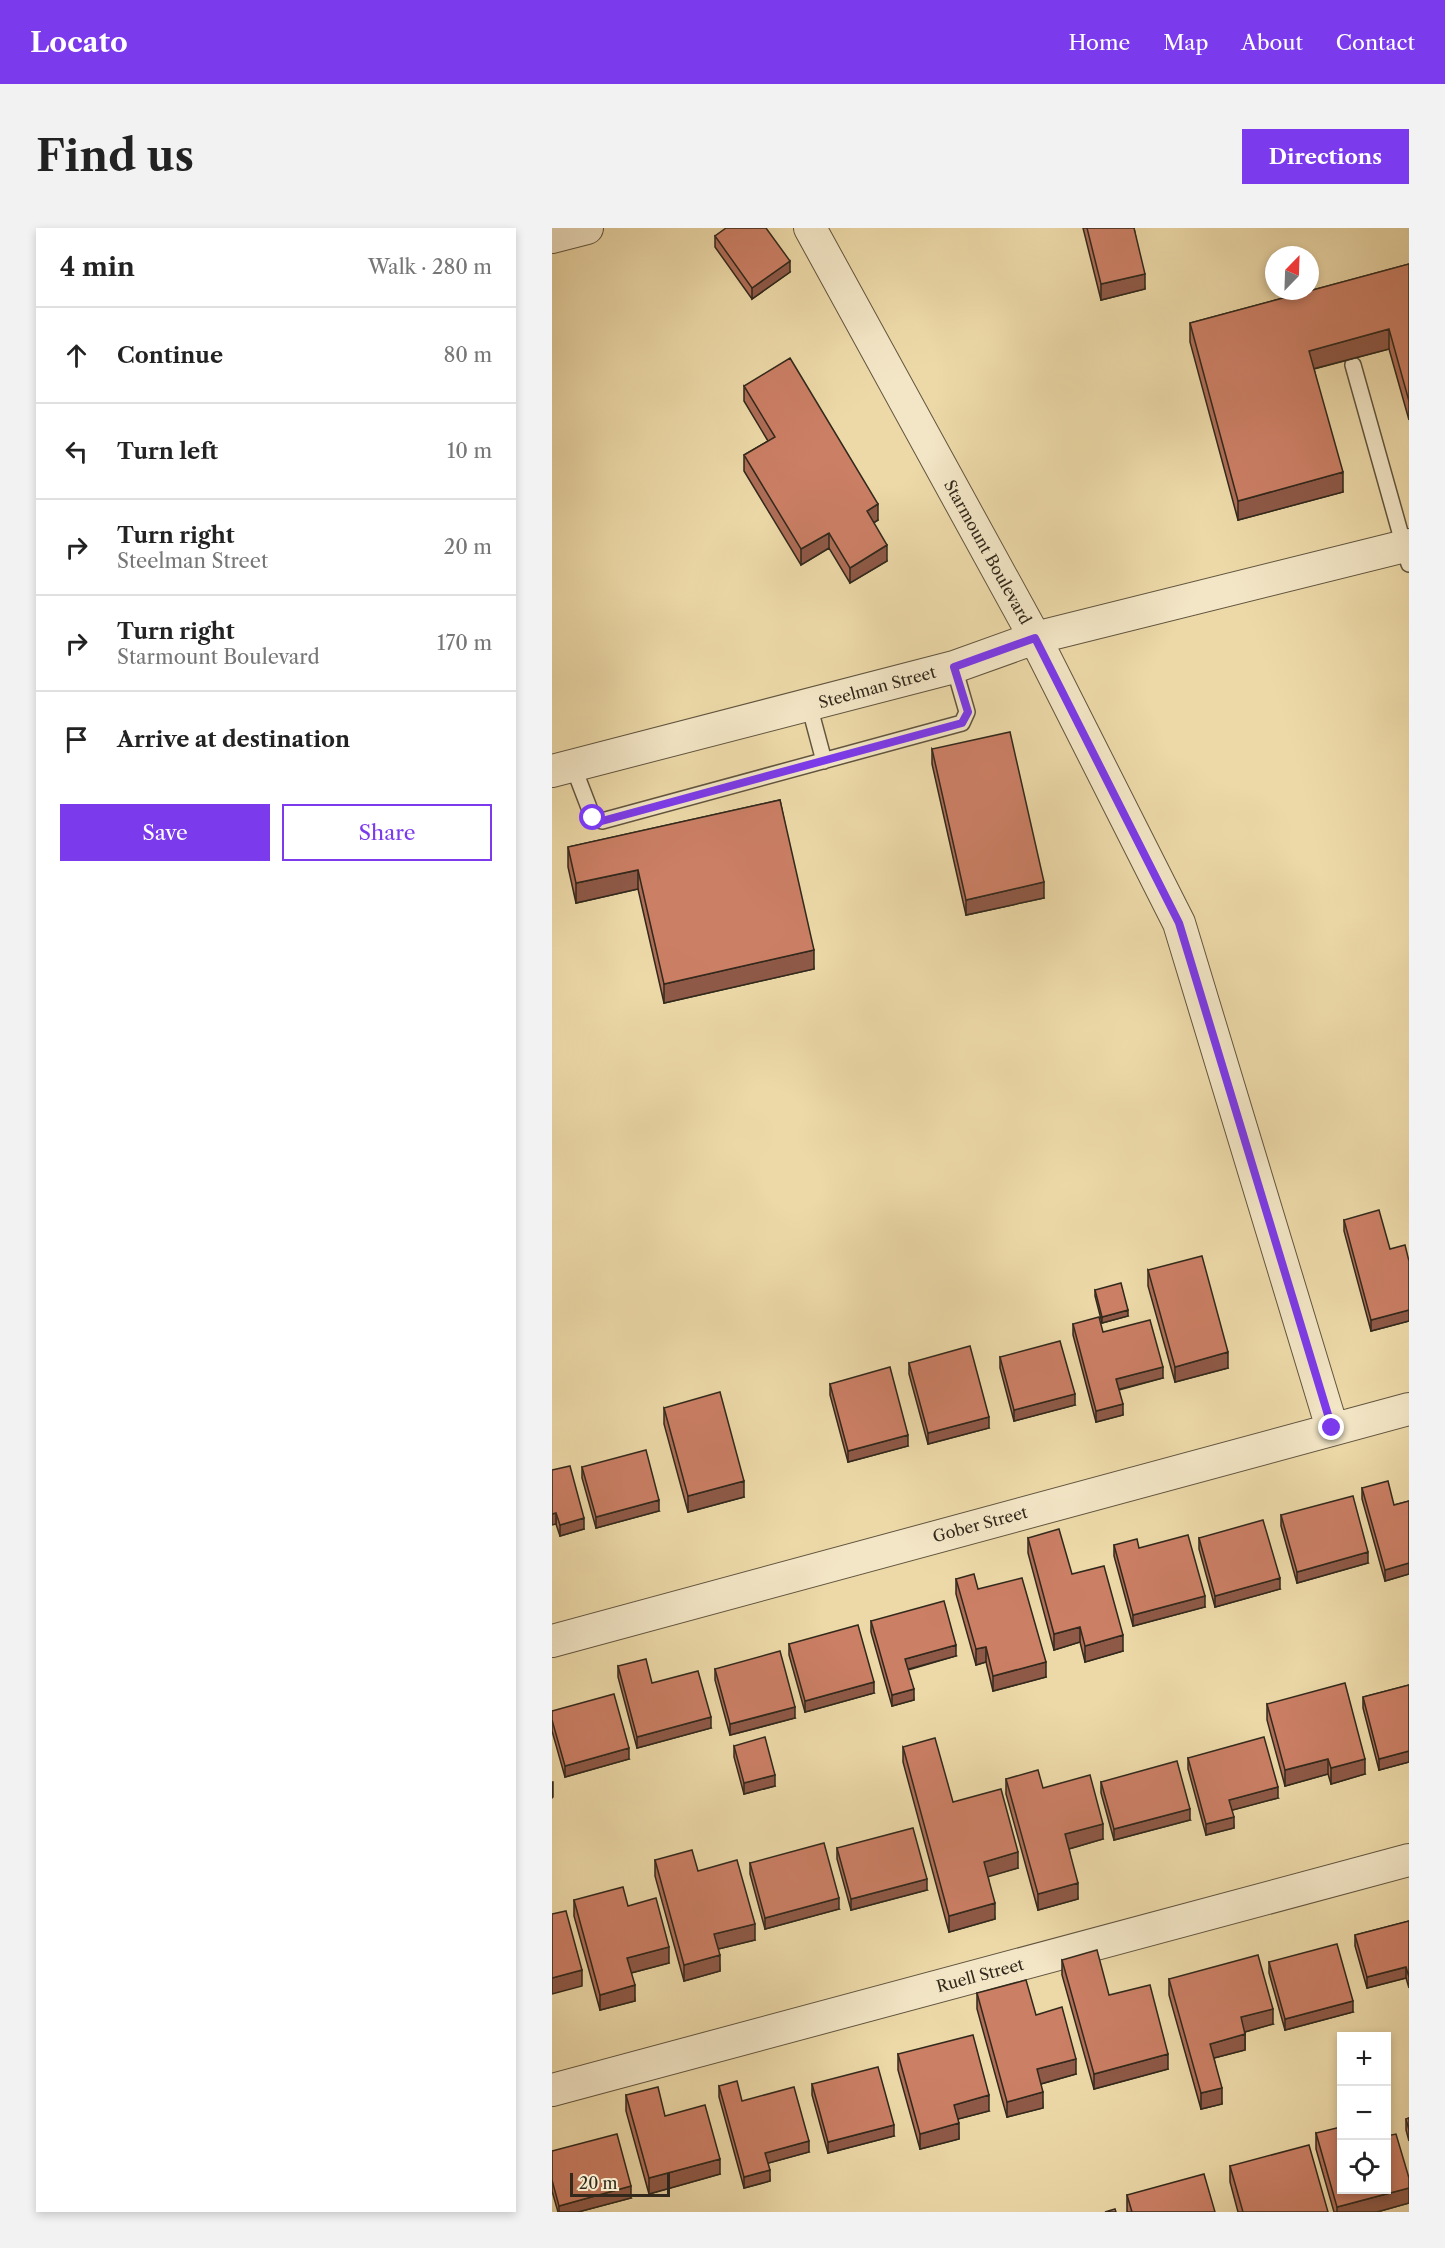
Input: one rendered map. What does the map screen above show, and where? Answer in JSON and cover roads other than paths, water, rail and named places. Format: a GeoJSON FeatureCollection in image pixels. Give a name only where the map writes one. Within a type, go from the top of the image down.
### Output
{"type":"FeatureCollection","features":[{"type":"Feature","properties":{"kind":"street"},"geometry":{"type":"LineString","coordinates":[[552,237],[587,228]]}},
{"type":"Feature","properties":{"kind":"street","name":"Starmount Boulevard"},"geometry":{"type":"LineString","coordinates":[[810,228],[1035,638],[1179,923],[1332,1428]]}},
{"type":"Feature","properties":{"kind":"street","name":"Steelman Street"},"geometry":{"type":"LineString","coordinates":[[563,769],[954,667],[1035,638],[1407,552]]}},
{"type":"Feature","properties":{"kind":"street","name":"Gober Street"},"geometry":{"type":"LineString","coordinates":[[552,1641],[1409,1409]]}},
{"type":"Feature","properties":{"kind":"street","name":"Ruell Street"},"geometry":{"type":"LineString","coordinates":[[552,2090],[1409,1860]]}},
{"type":"Feature","properties":{"kind":"lane"},"geometry":{"type":"LineString","coordinates":[[1353,365],[1407,552]]}},
{"type":"Feature","properties":{"kind":"lane"},"geometry":{"type":"LineString","coordinates":[[563,769],[593,818],[602,821],[962,723],[968,712],[954,667]]}},
{"type":"Feature","properties":{"kind":"lane"},"geometry":{"type":"LineString","coordinates":[[809,705],[824,761]]}}]}
